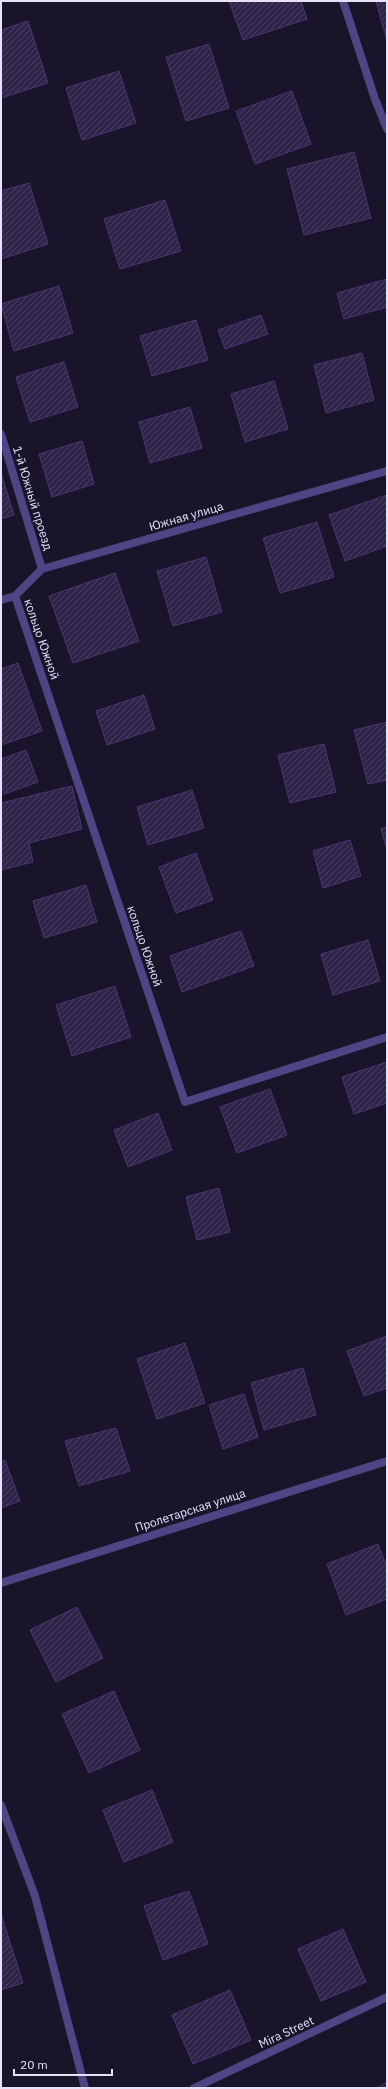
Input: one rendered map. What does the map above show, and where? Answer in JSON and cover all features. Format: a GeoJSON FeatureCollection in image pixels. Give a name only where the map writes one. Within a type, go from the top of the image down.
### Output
{"type":"FeatureCollection","features":[{"type":"Feature","properties":{"kind":"street"},"geometry":{"type":"LineString","coordinates":[[343,1],[375,99],[387,129]]}},
{"type":"Feature","properties":{"kind":"street","name":"1-й Южный проезд"},"geometry":{"type":"LineString","coordinates":[[1,434],[42,570]]}},
{"type":"Feature","properties":{"kind":"street","name":"Южная улица"},"geometry":{"type":"LineString","coordinates":[[1,600],[15,596],[42,570],[387,471]]}},
{"type":"Feature","properties":{"kind":"street","name":"кольцо Южной"},"geometry":{"type":"LineString","coordinates":[[15,596],[185,1102],[387,1037]]}},
{"type":"Feature","properties":{"kind":"street","name":"Пролетарская улица"},"geometry":{"type":"LineString","coordinates":[[1,1583],[387,1461]]}},
{"type":"Feature","properties":{"kind":"street"},"geometry":{"type":"LineString","coordinates":[[1,1805],[34,1896],[85,2088]]}},
{"type":"Feature","properties":{"kind":"street","name":"Mira Street"},"geometry":{"type":"LineString","coordinates":[[194,2088],[387,1997]]}},
{"type":"Feature","properties":{"kind":"building"},"geometry":{"type":"Polygon","coordinates":[[[229,1],[301,1],[307,19],[243,40],[229,1]]]}},
{"type":"Feature","properties":{"kind":"building"},"geometry":{"type":"Polygon","coordinates":[[[376,1],[387,1],[387,41],[376,1]]]}},
{"type":"Feature","properties":{"kind":"building"},"geometry":{"type":"Polygon","coordinates":[[[28,21],[48,83],[1,98],[1,30],[28,21]]]}},
{"type":"Feature","properties":{"kind":"building"},"geometry":{"type":"Polygon","coordinates":[[[209,44],[229,108],[186,121],[166,57],[209,44]]]}},
{"type":"Feature","properties":{"kind":"building"},"geometry":{"type":"Polygon","coordinates":[[[119,71],[136,123],[82,140],[66,88],[119,71]]]}},
{"type":"Feature","properties":{"kind":"building"},"geometry":{"type":"Polygon","coordinates":[[[292,91],[311,144],[255,164],[236,111],[292,91]]]}},
{"type":"Feature","properties":{"kind":"building"},"geometry":{"type":"Polygon","coordinates":[[[354,152],[371,218],[304,235],[287,169],[354,152]]]}},
{"type":"Feature","properties":{"kind":"building"},"geometry":{"type":"Polygon","coordinates":[[[29,183],[48,244],[1,259],[1,191],[29,183]]]}},
{"type":"Feature","properties":{"kind":"building"},"geometry":{"type":"Polygon","coordinates":[[[165,200],[181,251],[120,269],[104,219],[165,200]]]}},
{"type":"Feature","properties":{"kind":"building"},"geometry":{"type":"Polygon","coordinates":[[[387,279],[387,307],[344,319],[337,293],[387,279]]]}},
{"type":"Feature","properties":{"kind":"building"},"geometry":{"type":"Polygon","coordinates":[[[59,286],[73,333],[14,351],[1,304],[59,286]]]}},
{"type":"Feature","properties":{"kind":"building"},"geometry":{"type":"Polygon","coordinates":[[[261,315],[268,334],[225,349],[218,330],[261,315]]]}},
{"type":"Feature","properties":{"kind":"building"},"geometry":{"type":"Polygon","coordinates":[[[196,320],[208,360],[152,376],[140,336],[196,320]]]}},
{"type":"Feature","properties":{"kind":"building"},"geometry":{"type":"Polygon","coordinates":[[[362,353],[374,400],[326,413],[314,365],[362,353]]]}},
{"type":"Feature","properties":{"kind":"building"},"geometry":{"type":"Polygon","coordinates":[[[64,362],[78,407],[30,422],[16,377],[64,362]]]}},
{"type":"Feature","properties":{"kind":"building"},"geometry":{"type":"Polygon","coordinates":[[[274,381],[288,429],[245,442],[231,394],[274,381]]]}},
{"type":"Feature","properties":{"kind":"building"},"geometry":{"type":"Polygon","coordinates":[[[190,407],[202,448],[150,463],[139,422],[190,407]]]}},
{"type":"Feature","properties":{"kind":"building"},"geometry":{"type":"Polygon","coordinates":[[[82,441],[94,484],[52,497],[39,454],[82,441]]]}},
{"type":"Feature","properties":{"kind":"building"},"geometry":{"type":"Polygon","coordinates":[[[1,473],[14,515],[1,519],[1,473]]]}},
{"type":"Feature","properties":{"kind":"building"},"geometry":{"type":"Polygon","coordinates":[[[387,495],[387,546],[345,561],[329,515],[387,495]]]}},
{"type":"Feature","properties":{"kind":"building"},"geometry":{"type":"Polygon","coordinates":[[[317,522],[334,577],[280,593],[263,538],[317,522]]]}},
{"type":"Feature","properties":{"kind":"building"},"geometry":{"type":"Polygon","coordinates":[[[206,557],[222,612],[173,626],[157,571],[206,557]]]}},
{"type":"Feature","properties":{"kind":"building"},"geometry":{"type":"Polygon","coordinates":[[[115,573],[139,641],[73,663],[49,596],[115,573]]]}},
{"type":"Feature","properties":{"kind":"building"},"geometry":{"type":"Polygon","coordinates":[[[18,663],[42,731],[1,745],[1,669],[18,663]]]}},
{"type":"Feature","properties":{"kind":"building"},"geometry":{"type":"Polygon","coordinates":[[[144,695],[155,729],[107,745],[96,711],[144,695]]]}},
{"type":"Feature","properties":{"kind":"building"},"geometry":{"type":"Polygon","coordinates":[[[387,722],[387,780],[368,784],[354,730],[387,722]]]}},
{"type":"Feature","properties":{"kind":"building"},"geometry":{"type":"Polygon","coordinates":[[[324,744],[336,792],[290,803],[278,755],[324,744]]]}},
{"type":"Feature","properties":{"kind":"building"},"geometry":{"type":"Polygon","coordinates":[[[26,750],[38,782],[1,795],[1,759],[26,750]]]}},
{"type":"Feature","properties":{"kind":"building"},"geometry":{"type":"Polygon","coordinates":[[[72,786],[82,829],[29,843],[33,862],[1,870],[1,803],[72,786]]]}},
{"type":"Feature","properties":{"kind":"building"},"geometry":{"type":"Polygon","coordinates":[[[192,790],[204,828],[148,845],[137,807],[192,790]]]}},
{"type":"Feature","properties":{"kind":"building"},"geometry":{"type":"Polygon","coordinates":[[[387,827],[387,849],[381,829],[387,827]]]}},
{"type":"Feature","properties":{"kind":"building"},"geometry":{"type":"Polygon","coordinates":[[[350,840],[361,876],[323,888],[313,851],[350,840]]]}},
{"type":"Feature","properties":{"kind":"building"},"geometry":{"type":"Polygon","coordinates":[[[196,853],[213,900],[176,913],[159,867],[196,853]]]}},
{"type":"Feature","properties":{"kind":"building"},"geometry":{"type":"Polygon","coordinates":[[[86,885],[97,922],[44,938],[33,901],[86,885]]]}},
{"type":"Feature","properties":{"kind":"building"},"geometry":{"type":"Polygon","coordinates":[[[241,931],[254,966],[182,992],[170,956],[241,931]]]}},
{"type":"Feature","properties":{"kind":"building"},"geometry":{"type":"Polygon","coordinates":[[[368,940],[380,981],[333,995],[321,954],[368,940]]]}},
{"type":"Feature","properties":{"kind":"building"},"geometry":{"type":"Polygon","coordinates":[[[115,986],[131,1037],[72,1056],[56,1005],[115,986]]]}},
{"type":"Feature","properties":{"kind":"building"},"geometry":{"type":"Polygon","coordinates":[[[387,1062],[387,1103],[354,1114],[342,1077],[387,1062]]]}},
{"type":"Feature","properties":{"kind":"building"},"geometry":{"type":"Polygon","coordinates":[[[270,1089],[287,1135],[237,1153],[220,1107],[270,1089]]]}},
{"type":"Feature","properties":{"kind":"building"},"geometry":{"type":"Polygon","coordinates":[[[158,1113],[172,1150],[128,1167],[114,1130],[158,1113]]]}},
{"type":"Feature","properties":{"kind":"building"},"geometry":{"type":"Polygon","coordinates":[[[219,1188],[230,1232],[197,1240],[186,1197],[219,1188]]]}},
{"type":"Feature","properties":{"kind":"building"},"geometry":{"type":"Polygon","coordinates":[[[387,1336],[387,1388],[364,1396],[347,1351],[387,1336]]]}},
{"type":"Feature","properties":{"kind":"building"},"geometry":{"type":"Polygon","coordinates":[[[185,1343],[205,1403],[157,1419],[137,1359],[185,1343]]]}},
{"type":"Feature","properties":{"kind":"building"},"geometry":{"type":"Polygon","coordinates":[[[303,1368],[316,1415],[264,1430],[251,1383],[303,1368]]]}},
{"type":"Feature","properties":{"kind":"building"},"geometry":{"type":"Polygon","coordinates":[[[244,1394],[258,1437],[223,1449],[209,1405],[244,1394]]]}},
{"type":"Feature","properties":{"kind":"building"},"geometry":{"type":"Polygon","coordinates":[[[116,1428],[130,1471],[79,1486],[65,1441],[116,1428]]]}},
{"type":"Feature","properties":{"kind":"building"},"geometry":{"type":"Polygon","coordinates":[[[5,1460],[20,1501],[1,1508],[1,1462],[5,1460]]]}},
{"type":"Feature","properties":{"kind":"building"},"geometry":{"type":"Polygon","coordinates":[[[378,1544],[387,1567],[387,1599],[346,1615],[327,1564],[378,1544]]]}},
{"type":"Feature","properties":{"kind":"building"},"geometry":{"type":"Polygon","coordinates":[[[77,1607],[103,1658],[56,1682],[30,1630],[77,1607]]]}},
{"type":"Feature","properties":{"kind":"building"},"geometry":{"type":"Polygon","coordinates":[[[114,1691],[140,1750],[89,1773],[62,1714],[114,1691]]]}},
{"type":"Feature","properties":{"kind":"building"},"geometry":{"type":"Polygon","coordinates":[[[152,1790],[173,1842],[124,1862],[103,1810],[152,1790]]]}},
{"type":"Feature","properties":{"kind":"building"},"geometry":{"type":"Polygon","coordinates":[[[189,1891],[208,1944],[163,1960],[144,1906],[189,1891]]]}},
{"type":"Feature","properties":{"kind":"building"},"geometry":{"type":"Polygon","coordinates":[[[1,1914],[23,1983],[1,1990],[1,1914]]]}},
{"type":"Feature","properties":{"kind":"building"},"geometry":{"type":"Polygon","coordinates":[[[343,1929],[366,1982],[321,2001],[298,1949],[343,1929]]]}},
{"type":"Feature","properties":{"kind":"building"},"geometry":{"type":"Polygon","coordinates":[[[230,1990],[251,2040],[193,2064],[172,2015],[230,1990]]]}},
{"type":"Feature","properties":{"kind":"building"},"geometry":{"type":"Polygon","coordinates":[[[387,2082],[387,2088],[378,2088],[387,2082]]]}}]}
